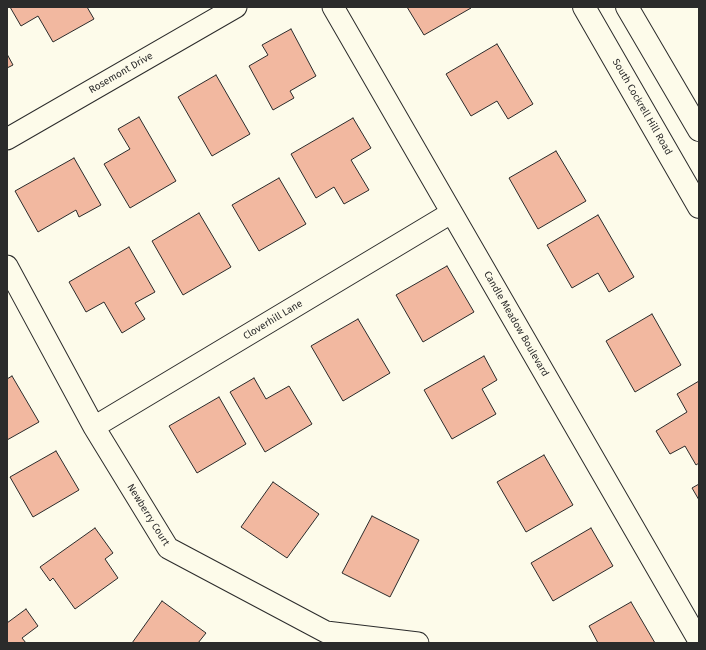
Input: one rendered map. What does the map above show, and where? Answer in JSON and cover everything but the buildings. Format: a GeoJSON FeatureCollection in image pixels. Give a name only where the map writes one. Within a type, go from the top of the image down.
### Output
{"type":"FeatureCollection","features":[{"type":"Feature","properties":{"kind":"main road","name":"South Cockrell Hill Road"},"geometry":{"type":"LineString","coordinates":[[584,7],[696,195]]}},
{"type":"Feature","properties":{"kind":"main road"},"geometry":{"type":"LineString","coordinates":[[627,7],[699,130]]}},
{"type":"Feature","properties":{"kind":"street","name":"Rosemont Drive"},"geometry":{"type":"LineString","coordinates":[[7,139],[236,7]]}},
{"type":"Feature","properties":{"kind":"street","name":"Candle Meadow Boulevard"},"geometry":{"type":"LineString","coordinates":[[333,7],[699,641]]}},
{"type":"Feature","properties":{"kind":"street","name":"Cloverhill Lane"},"geometry":{"type":"LineString","coordinates":[[94,427],[451,213]]}},
{"type":"Feature","properties":{"kind":"street","name":"Newberry Court"},"geometry":{"type":"LineString","coordinates":[[7,266],[94,427],[168,548],[326,632],[418,643]]}}]}
